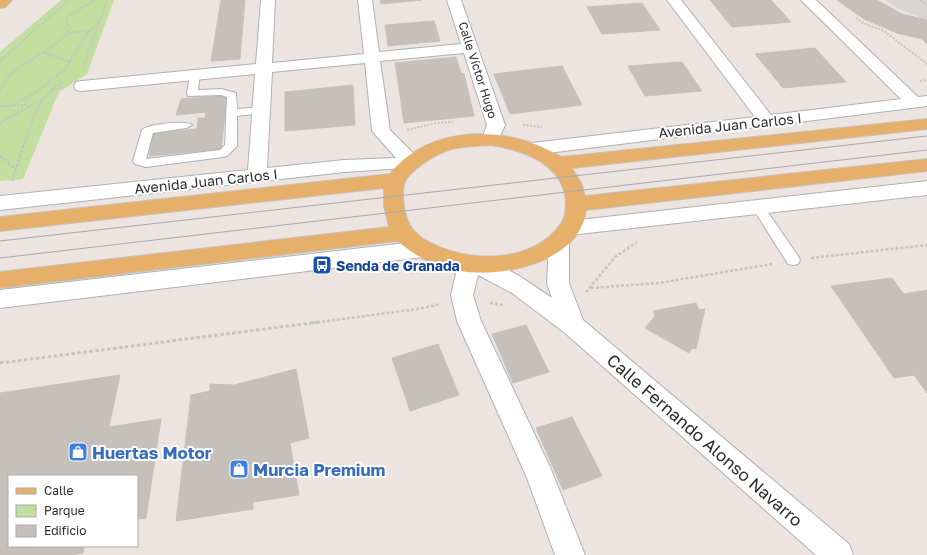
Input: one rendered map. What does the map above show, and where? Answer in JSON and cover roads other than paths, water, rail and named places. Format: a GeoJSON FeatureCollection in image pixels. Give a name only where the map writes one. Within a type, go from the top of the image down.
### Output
{"type":"FeatureCollection","features":[{"type":"Feature","properties":{"kind":"main road"},"geometry":{"type":"LineString","coordinates":[[0,4],[5,0]]}},
{"type":"Feature","properties":{"kind":"main road","name":"Avenida Juan Carlos I"},"geometry":{"type":"LineString","coordinates":[[556,164],[927,124]]}},
{"type":"Feature","properties":{"kind":"main road","name":"Avenida Juan Carlos I"},"geometry":{"type":"LineString","coordinates":[[0,224],[396,180],[412,163],[434,149],[461,141],[491,140],[513,142],[532,149],[556,164],[568,177],[574,191],[576,204],[575,216],[564,234]]}},
{"type":"Feature","properties":{"kind":"main road"},"geometry":{"type":"LineString","coordinates":[[576,204],[927,165]]}},
{"type":"Feature","properties":{"kind":"main road"},"geometry":{"type":"LineString","coordinates":[[396,180],[393,197],[394,212],[402,233],[423,249],[445,259],[474,265],[524,260],[564,234]]}},
{"type":"Feature","properties":{"kind":"main road"},"geometry":{"type":"LineString","coordinates":[[0,280],[402,233]]}},
{"type":"Feature","properties":{"kind":"street"},"geometry":{"type":"LineString","coordinates":[[257,176],[268,0]]}},
{"type":"Feature","properties":{"kind":"street"},"geometry":{"type":"LineString","coordinates":[[365,0],[381,131],[412,163]]}},
{"type":"Feature","properties":{"kind":"street","name":"Calle Víctor Hugo"},"geometry":{"type":"LineString","coordinates":[[454,0],[496,125],[491,140]]}},
{"type":"Feature","properties":{"kind":"street"},"geometry":{"type":"LineString","coordinates":[[674,0],[768,122]]}},
{"type":"Feature","properties":{"kind":"street"},"geometry":{"type":"LineString","coordinates":[[808,0],[920,102]]}},
{"type":"Feature","properties":{"kind":"street"},"geometry":{"type":"LineString","coordinates":[[79,79],[196,74],[470,48]]}},
{"type":"Feature","properties":{"kind":"street","name":"Avenida Juan Carlos I"},"geometry":{"type":"LineString","coordinates":[[532,149],[624,137],[768,122],[920,102]]}},
{"type":"Feature","properties":{"kind":"street","name":"Avenida Juan Carlos I"},"geometry":{"type":"LineString","coordinates":[[0,203],[344,166],[412,163]]}},
{"type":"Feature","properties":{"kind":"street"},"geometry":{"type":"LineString","coordinates":[[569,314],[558,283],[564,234],[758,207],[927,188]]}},
{"type":"Feature","properties":{"kind":"street"},"geometry":{"type":"LineString","coordinates":[[0,299],[423,249]]}},
{"type":"Feature","properties":{"kind":"street"},"geometry":{"type":"LineString","coordinates":[[474,265],[462,295],[469,320],[540,476],[570,555]]}},
{"type":"Feature","properties":{"kind":"street","name":"Calle Fernando Alonso Navarro"},"geometry":{"type":"LineString","coordinates":[[474,265],[520,287],[569,314],[838,555]]}},
{"type":"Feature","properties":{"kind":"lane"},"geometry":{"type":"LineString","coordinates":[[186,125],[148,130],[139,161],[146,163],[223,153],[231,146],[232,95],[221,92],[192,94],[196,74]]}},
{"type":"Feature","properties":{"kind":"lane"},"geometry":{"type":"LineString","coordinates":[[232,113],[261,110]]}},
{"type":"Feature","properties":{"kind":"lane"},"geometry":{"type":"LineString","coordinates":[[758,207],[793,260]]}},
{"type":"Feature","properties":{"kind":"tram line"},"geometry":{"type":"LineString","coordinates":[[0,241],[927,136]]}},
{"type":"Feature","properties":{"kind":"tram line"},"geometry":{"type":"LineString","coordinates":[[0,258],[927,150]]}},
{"type":"Feature","properties":{"kind":"place","name":"Senda de Granada"},"geometry":{"type":"Point","coordinates":[322,265]}},
{"type":"Feature","properties":{"kind":"place","name":"Huertas Motor"},"geometry":{"type":"Point","coordinates":[78,452]}},
{"type":"Feature","properties":{"kind":"place","name":"Murcia Premium"},"geometry":{"type":"Point","coordinates":[239,469]}}]}
